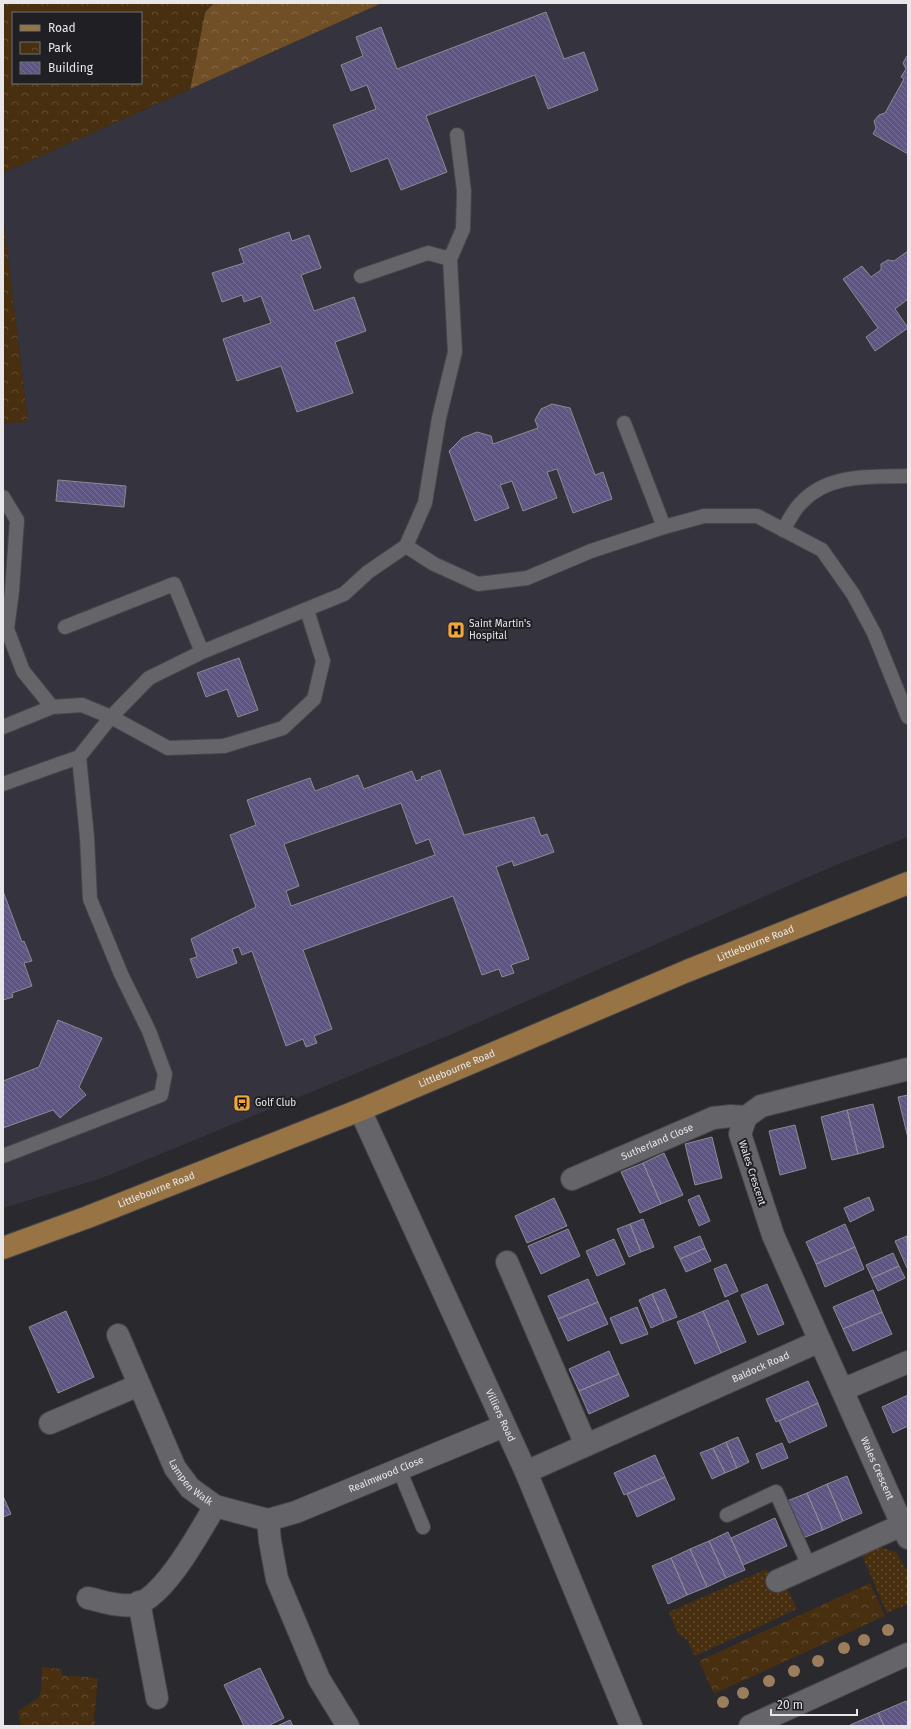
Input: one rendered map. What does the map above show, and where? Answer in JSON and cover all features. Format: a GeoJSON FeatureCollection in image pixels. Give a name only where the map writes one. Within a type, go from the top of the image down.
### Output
{"type":"FeatureCollection","features":[{"type":"Feature","properties":{"kind":"main road","name":"Littlebourne Road"},"geometry":{"type":"LineString","coordinates":[[3,1248],[95,1214],[360,1110],[687,971],[908,883]]}},
{"type":"Feature","properties":{"kind":"street"},"geometry":{"type":"LineString","coordinates":[[746,1117],[761,1106],[908,1069]]}},
{"type":"Feature","properties":{"kind":"street","name":"Villiers Road"},"geometry":{"type":"LineString","coordinates":[[360,1110],[526,1472],[630,1726]]}},
{"type":"Feature","properties":{"kind":"street","name":"Sutherland Close"},"geometry":{"type":"LineString","coordinates":[[572,1179],[713,1118],[730,1116],[746,1117]]}},
{"type":"Feature","properties":{"kind":"street","name":"Wales Crescent"},"geometry":{"type":"LineString","coordinates":[[746,1117],[740,1134],[770,1226],[820,1340]]}},
{"type":"Feature","properties":{"kind":"street"},"geometry":{"type":"LineString","coordinates":[[507,1262],[586,1445]]}},
{"type":"Feature","properties":{"kind":"street","name":"Lampen Walk"},"geometry":{"type":"LineString","coordinates":[[88,1598],[116,1604],[134,1605],[158,1589],[171,1576],[216,1506],[190,1488],[175,1468],[138,1385],[118,1335]]}},
{"type":"Feature","properties":{"kind":"street"},"geometry":{"type":"LineString","coordinates":[[820,1340],[842,1390],[908,1362]]}},
{"type":"Feature","properties":{"kind":"street","name":"Baldock Road"},"geometry":{"type":"LineString","coordinates":[[526,1472],[820,1340]]}},
{"type":"Feature","properties":{"kind":"street"},"geometry":{"type":"LineString","coordinates":[[50,1423],[138,1385]]}},
{"type":"Feature","properties":{"kind":"street","name":"Wales Crescent"},"geometry":{"type":"LineString","coordinates":[[777,1581],[809,1566],[905,1531],[842,1390]]}},
{"type":"Feature","properties":{"kind":"street","name":"Realmwood Close"},"geometry":{"type":"LineString","coordinates":[[268,1520],[296,1512],[504,1426]]}},
{"type":"Feature","properties":{"kind":"street"},"geometry":{"type":"LineString","coordinates":[[216,1506],[268,1520],[277,1579],[319,1679],[348,1726]]}},
{"type":"Feature","properties":{"kind":"street"},"geometry":{"type":"LineString","coordinates":[[139,1602],[158,1698]]}},
{"type":"Feature","properties":{"kind":"street"},"geometry":{"type":"LineString","coordinates":[[750,1726],[908,1654]]}},
{"type":"Feature","properties":{"kind":"lane"},"geometry":{"type":"LineString","coordinates":[[3,784],[79,757],[112,717],[149,678],[202,652],[344,594],[368,572],[406,546],[425,503],[439,418],[455,352],[450,259],[463,229],[464,191],[457,135]]}},
{"type":"Feature","properties":{"kind":"lane"},"geometry":{"type":"LineString","coordinates":[[361,276],[428,253],[450,259]]}},
{"type":"Feature","properties":{"kind":"lane"},"geometry":{"type":"LineString","coordinates":[[624,424],[664,527]]}},
{"type":"Feature","properties":{"kind":"lane"},"geometry":{"type":"LineString","coordinates":[[783,530],[802,502],[824,486],[850,478],[908,476]]}},
{"type":"Feature","properties":{"kind":"lane"},"geometry":{"type":"LineString","coordinates":[[3,497],[17,520],[12,591],[5,628],[23,671],[52,707]]}},
{"type":"Feature","properties":{"kind":"lane"},"geometry":{"type":"LineString","coordinates":[[406,546],[434,564],[478,584],[527,578],[591,552],[664,527],[704,516],[757,516],[822,550],[853,594],[874,633],[908,718]]}},
{"type":"Feature","properties":{"kind":"lane"},"geometry":{"type":"LineString","coordinates":[[65,627],[174,584],[202,652]]}},
{"type":"Feature","properties":{"kind":"lane"},"geometry":{"type":"LineString","coordinates":[[3,727],[52,707],[82,705],[112,717],[168,748],[224,746],[283,728],[314,699],[323,661],[307,610]]}},
{"type":"Feature","properties":{"kind":"lane"},"geometry":{"type":"LineString","coordinates":[[3,1156],[161,1095],[165,1074],[149,1031],[121,974],[90,899],[87,837],[79,757]]}},
{"type":"Feature","properties":{"kind":"lane"},"geometry":{"type":"LineString","coordinates":[[399,1469],[423,1527]]}},
{"type":"Feature","properties":{"kind":"lane"},"geometry":{"type":"LineString","coordinates":[[727,1515],[776,1492],[809,1566]]}},
{"type":"Feature","properties":{"kind":"shaded area","name":"Saint Martin's Hospital"},"geometry":{"type":"Polygon","coordinates":[[[382,3],[908,3],[908,837],[836,865],[452,1034],[102,1178],[3,1208],[3,423],[28,421],[3,217],[3,173],[382,3]]]}},
{"type":"Feature","properties":{"kind":"green space"},"geometry":{"type":"Polygon","coordinates":[[[3,3],[214,3],[205,12],[190,89],[3,173],[3,3]]]}},
{"type":"Feature","properties":{"kind":"green space"},"geometry":{"type":"Polygon","coordinates":[[[214,3],[382,3],[190,89],[205,12],[214,3]]]}},
{"type":"Feature","properties":{"kind":"green space"},"geometry":{"type":"Polygon","coordinates":[[[3,217],[28,422],[3,423],[3,217]]]}},
{"type":"Feature","properties":{"kind":"green space"},"geometry":{"type":"Polygon","coordinates":[[[877,1546],[896,1552],[908,1573],[908,1604],[887,1613],[860,1551],[877,1546]]]}},
{"type":"Feature","properties":{"kind":"green space"},"geometry":{"type":"Polygon","coordinates":[[[767,1569],[776,1589],[786,1587],[797,1609],[695,1656],[687,1640],[678,1634],[669,1612],[767,1569]]]}},
{"type":"Feature","properties":{"kind":"green space"},"geometry":{"type":"Polygon","coordinates":[[[870,1583],[885,1616],[714,1694],[699,1661],[870,1583]]]}},
{"type":"Feature","properties":{"kind":"green space"},"geometry":{"type":"Polygon","coordinates":[[[42,1667],[62,1669],[62,1675],[98,1678],[94,1720],[96,1726],[21,1726],[18,1711],[38,1698],[41,1691],[42,1667]]]}},
{"type":"Feature","properties":{"kind":"building"},"geometry":{"type":"Polygon","coordinates":[[[546,12],[564,59],[584,52],[598,90],[548,109],[535,75],[426,116],[447,172],[401,190],[388,158],[351,172],[333,125],[376,109],[367,85],[351,91],[341,65],[363,56],[356,37],[381,27],[397,69],[546,12]]]}},
{"type":"Feature","properties":{"kind":"building"},"geometry":{"type":"Polygon","coordinates":[[[907,56],[908,154],[873,134],[876,128],[874,121],[879,115],[885,113],[904,79],[901,77],[906,69],[903,63],[907,56]]]}},
{"type":"Feature","properties":{"kind":"building"},"geometry":{"type":"Polygon","coordinates":[[[289,232],[292,241],[309,235],[321,268],[301,275],[314,311],[354,297],[366,331],[335,342],[353,393],[297,412],[281,366],[237,381],[223,339],[271,323],[261,296],[244,302],[242,295],[222,302],[212,273],[244,263],[239,249],[289,232]]]}},
{"type":"Feature","properties":{"kind":"building"},"geometry":{"type":"Polygon","coordinates":[[[908,251],[908,299],[895,309],[908,328],[875,351],[866,337],[878,328],[843,279],[862,266],[871,277],[881,270],[881,264],[888,260],[894,261],[908,251]]]}},
{"type":"Feature","properties":{"kind":"building"},"geometry":{"type":"Polygon","coordinates":[[[552,404],[570,408],[595,475],[603,472],[612,499],[573,513],[557,469],[547,472],[557,498],[523,511],[512,481],[500,485],[509,508],[475,521],[449,451],[462,438],[477,432],[491,436],[493,444],[538,428],[535,420],[541,409],[552,404]]]}},
{"type":"Feature","properties":{"kind":"building"},"geometry":{"type":"Polygon","coordinates":[[[58,480],[126,486],[124,507],[56,501],[58,480]]]}},
{"type":"Feature","properties":{"kind":"building"},"geometry":{"type":"Polygon","coordinates":[[[239,658],[258,710],[238,717],[227,689],[206,697],[197,673],[239,658]]]}},
{"type":"Feature","properties":{"kind":"building"},"geometry":{"type":"Polygon","coordinates":[[[440,770],[464,835],[534,817],[541,836],[547,834],[554,852],[514,866],[512,861],[496,867],[529,959],[511,965],[514,973],[502,977],[499,969],[482,975],[453,896],[303,950],[332,1029],[314,1036],[317,1043],[306,1047],[303,1039],[286,1046],[252,951],[242,955],[239,947],[232,949],[237,963],[197,978],[190,959],[197,957],[191,939],[256,907],[230,835],[256,825],[247,800],[310,778],[315,791],[358,775],[364,789],[412,771],[416,781],[422,779],[421,777],[440,770]],[[401,803],[284,844],[299,886],[286,891],[291,906],[435,855],[429,839],[416,844],[401,803]]]}},
{"type":"Feature","properties":{"kind":"building"},"geometry":{"type":"Polygon","coordinates":[[[3,891],[22,942],[24,941],[32,961],[24,963],[32,986],[12,993],[13,997],[3,1000],[3,891]]]}},
{"type":"Feature","properties":{"kind":"building"},"geometry":{"type":"Polygon","coordinates":[[[58,1020],[102,1038],[79,1087],[86,1095],[60,1118],[53,1110],[3,1128],[3,1081],[39,1067],[58,1020]]]}},
{"type":"Feature","properties":{"kind":"building"},"geometry":{"type":"Polygon","coordinates":[[[908,1095],[908,1138],[898,1097],[908,1095]]]}},
{"type":"Feature","properties":{"kind":"building"},"geometry":{"type":"Polygon","coordinates":[[[873,1104],[884,1147],[858,1154],[847,1110],[873,1104]]]}},
{"type":"Feature","properties":{"kind":"building"},"geometry":{"type":"Polygon","coordinates":[[[847,1110],[858,1154],[832,1160],[821,1117],[847,1110]]]}},
{"type":"Feature","properties":{"kind":"building"},"geometry":{"type":"Polygon","coordinates":[[[795,1125],[806,1168],[780,1175],[769,1131],[795,1125]]]}},
{"type":"Feature","properties":{"kind":"building"},"geometry":{"type":"Polygon","coordinates":[[[712,1137],[722,1178],[695,1185],[685,1144],[712,1137]]]}},
{"type":"Feature","properties":{"kind":"building"},"geometry":{"type":"Polygon","coordinates":[[[664,1153],[683,1195],[661,1204],[643,1163],[664,1153]]]}},
{"type":"Feature","properties":{"kind":"building"},"geometry":{"type":"Polygon","coordinates":[[[643,1163],[661,1204],[640,1213],[621,1172],[643,1163]]]}},
{"type":"Feature","properties":{"kind":"building"},"geometry":{"type":"Polygon","coordinates":[[[699,1195],[710,1221],[699,1226],[688,1200],[699,1195]]]}},
{"type":"Feature","properties":{"kind":"building"},"geometry":{"type":"Polygon","coordinates":[[[869,1197],[874,1210],[850,1222],[844,1208],[869,1197]]]}},
{"type":"Feature","properties":{"kind":"building"},"geometry":{"type":"Polygon","coordinates":[[[554,1198],[567,1226],[527,1243],[515,1216],[554,1198]]]}},
{"type":"Feature","properties":{"kind":"building"},"geometry":{"type":"Polygon","coordinates":[[[643,1219],[654,1247],[641,1252],[630,1224],[643,1219]]]}},
{"type":"Feature","properties":{"kind":"building"},"geometry":{"type":"Polygon","coordinates":[[[630,1224],[641,1252],[629,1257],[617,1229],[630,1224]]]}},
{"type":"Feature","properties":{"kind":"building"},"geometry":{"type":"Polygon","coordinates":[[[845,1224],[855,1247],[816,1264],[806,1242],[845,1224]]]}},
{"type":"Feature","properties":{"kind":"building"},"geometry":{"type":"Polygon","coordinates":[[[568,1229],[580,1256],[541,1274],[528,1246],[568,1229]]]}},
{"type":"Feature","properties":{"kind":"building"},"geometry":{"type":"Polygon","coordinates":[[[700,1236],[705,1248],[680,1259],[674,1247],[700,1236]]]}},
{"type":"Feature","properties":{"kind":"building"},"geometry":{"type":"Polygon","coordinates":[[[907,1236],[908,1268],[895,1241],[907,1236]]]}},
{"type":"Feature","properties":{"kind":"building"},"geometry":{"type":"Polygon","coordinates":[[[614,1239],[625,1264],[597,1276],[586,1251],[614,1239]]]}},
{"type":"Feature","properties":{"kind":"building"},"geometry":{"type":"Polygon","coordinates":[[[855,1247],[864,1269],[825,1287],[816,1264],[855,1247]]]}},
{"type":"Feature","properties":{"kind":"building"},"geometry":{"type":"Polygon","coordinates":[[[705,1248],[711,1261],[686,1272],[680,1259],[705,1248]]]}},
{"type":"Feature","properties":{"kind":"building"},"geometry":{"type":"Polygon","coordinates":[[[893,1253],[899,1266],[872,1278],[866,1265],[893,1253]]]}},
{"type":"Feature","properties":{"kind":"building"},"geometry":{"type":"Polygon","coordinates":[[[726,1264],[738,1291],[725,1297],[714,1269],[726,1264]]]}},
{"type":"Feature","properties":{"kind":"building"},"geometry":{"type":"Polygon","coordinates":[[[899,1266],[905,1278],[878,1291],[872,1278],[899,1266]]]}},
{"type":"Feature","properties":{"kind":"building"},"geometry":{"type":"Polygon","coordinates":[[[588,1279],[598,1302],[558,1319],[548,1296],[588,1279]]]}},
{"type":"Feature","properties":{"kind":"building"},"geometry":{"type":"Polygon","coordinates":[[[767,1284],[784,1324],[758,1335],[741,1295],[767,1284]]]}},
{"type":"Feature","properties":{"kind":"building"},"geometry":{"type":"Polygon","coordinates":[[[665,1289],[677,1317],[664,1322],[652,1294],[665,1289]]]}},
{"type":"Feature","properties":{"kind":"building"},"geometry":{"type":"Polygon","coordinates":[[[873,1290],[882,1312],[843,1329],[833,1307],[873,1290]]]}},
{"type":"Feature","properties":{"kind":"building"},"geometry":{"type":"Polygon","coordinates":[[[652,1294],[664,1322],[651,1328],[639,1300],[652,1294]]]}},
{"type":"Feature","properties":{"kind":"building"},"geometry":{"type":"Polygon","coordinates":[[[728,1300],[746,1342],[721,1353],[703,1311],[728,1300]]]}},
{"type":"Feature","properties":{"kind":"building"},"geometry":{"type":"Polygon","coordinates":[[[598,1302],[608,1324],[568,1341],[558,1319],[598,1302]]]}},
{"type":"Feature","properties":{"kind":"building"},"geometry":{"type":"Polygon","coordinates":[[[637,1307],[648,1334],[621,1344],[610,1318],[637,1307]]]}},
{"type":"Feature","properties":{"kind":"building"},"geometry":{"type":"Polygon","coordinates":[[[66,1311],[94,1377],[58,1393],[29,1327],[66,1311]]]}},
{"type":"Feature","properties":{"kind":"building"},"geometry":{"type":"Polygon","coordinates":[[[703,1311],[721,1353],[695,1364],[677,1322],[703,1311]]]}},
{"type":"Feature","properties":{"kind":"building"},"geometry":{"type":"Polygon","coordinates":[[[882,1312],[892,1334],[853,1351],[843,1329],[882,1312]]]}},
{"type":"Feature","properties":{"kind":"building"},"geometry":{"type":"Polygon","coordinates":[[[609,1351],[619,1374],[579,1391],[569,1369],[609,1351]]]}},
{"type":"Feature","properties":{"kind":"building"},"geometry":{"type":"Polygon","coordinates":[[[619,1374],[629,1396],[589,1414],[579,1391],[619,1374]]]}},
{"type":"Feature","properties":{"kind":"building"},"geometry":{"type":"Polygon","coordinates":[[[808,1381],[818,1403],[776,1422],[766,1399],[808,1381]]]}},
{"type":"Feature","properties":{"kind":"building"},"geometry":{"type":"Polygon","coordinates":[[[908,1395],[908,1426],[893,1433],[882,1407],[908,1395]]]}},
{"type":"Feature","properties":{"kind":"building"},"geometry":{"type":"Polygon","coordinates":[[[818,1403],[827,1426],[789,1443],[779,1421],[818,1403]]]}},
{"type":"Feature","properties":{"kind":"building"},"geometry":{"type":"Polygon","coordinates":[[[738,1437],[749,1462],[737,1468],[726,1442],[738,1437]]]}},
{"type":"Feature","properties":{"kind":"building"},"geometry":{"type":"Polygon","coordinates":[[[726,1442],[737,1468],[725,1473],[713,1448],[726,1442]]]}},
{"type":"Feature","properties":{"kind":"building"},"geometry":{"type":"Polygon","coordinates":[[[782,1443],[788,1458],[762,1469],[756,1454],[782,1443]]]}},
{"type":"Feature","properties":{"kind":"building"},"geometry":{"type":"Polygon","coordinates":[[[713,1448],[725,1473],[712,1479],[700,1453],[713,1448]]]}},
{"type":"Feature","properties":{"kind":"building"},"geometry":{"type":"Polygon","coordinates":[[[655,1455],[665,1477],[624,1495],[614,1473],[655,1455]]]}},
{"type":"Feature","properties":{"kind":"building"},"geometry":{"type":"Polygon","coordinates":[[[847,1476],[862,1513],[843,1521],[827,1484],[847,1476]]]}},
{"type":"Feature","properties":{"kind":"building"},"geometry":{"type":"Polygon","coordinates":[[[665,1477],[675,1499],[637,1517],[627,1494],[665,1477]]]}},
{"type":"Feature","properties":{"kind":"building"},"geometry":{"type":"Polygon","coordinates":[[[827,1484],[843,1521],[823,1530],[807,1493],[827,1484]]]}},
{"type":"Feature","properties":{"kind":"building"},"geometry":{"type":"Polygon","coordinates":[[[807,1493],[823,1530],[803,1538],[787,1501],[807,1493]]]}},
{"type":"Feature","properties":{"kind":"building"},"geometry":{"type":"Polygon","coordinates":[[[3,1496],[11,1514],[3,1517],[3,1496]]]}},
{"type":"Feature","properties":{"kind":"building"},"geometry":{"type":"Polygon","coordinates":[[[775,1518],[787,1546],[743,1565],[731,1538],[775,1518]]]}},
{"type":"Feature","properties":{"kind":"building"},"geometry":{"type":"Polygon","coordinates":[[[728,1532],[745,1570],[726,1578],[709,1541],[728,1532]]]}},
{"type":"Feature","properties":{"kind":"building"},"geometry":{"type":"Polygon","coordinates":[[[709,1541],[726,1578],[707,1587],[690,1549],[709,1541]]]}},
{"type":"Feature","properties":{"kind":"building"},"geometry":{"type":"Polygon","coordinates":[[[690,1549],[707,1587],[687,1595],[671,1558],[690,1549]]]}},
{"type":"Feature","properties":{"kind":"building"},"geometry":{"type":"Polygon","coordinates":[[[671,1558],[687,1595],[668,1604],[652,1566],[671,1558]]]}},
{"type":"Feature","properties":{"kind":"building"},"geometry":{"type":"Polygon","coordinates":[[[260,1668],[284,1718],[268,1726],[244,1726],[224,1685],[260,1668]]]}},
{"type":"Feature","properties":{"kind":"building"},"geometry":{"type":"Polygon","coordinates":[[[906,1701],[908,1705],[908,1726],[884,1726],[878,1713],[906,1701]]]}},
{"type":"Feature","properties":{"kind":"building"},"geometry":{"type":"Polygon","coordinates":[[[878,1713],[884,1726],[850,1726],[850,1725],[878,1713]]]}},
{"type":"Feature","properties":{"kind":"building"},"geometry":{"type":"Polygon","coordinates":[[[290,1720],[293,1726],[277,1726],[290,1720]]]}},
{"type":"Feature","properties":{"kind":"place","name":"Saint Martin's Hospital"},"geometry":{"type":"Point","coordinates":[456,630]}},
{"type":"Feature","properties":{"kind":"place","name":"Golf Club"},"geometry":{"type":"Point","coordinates":[242,1103]}}]}
